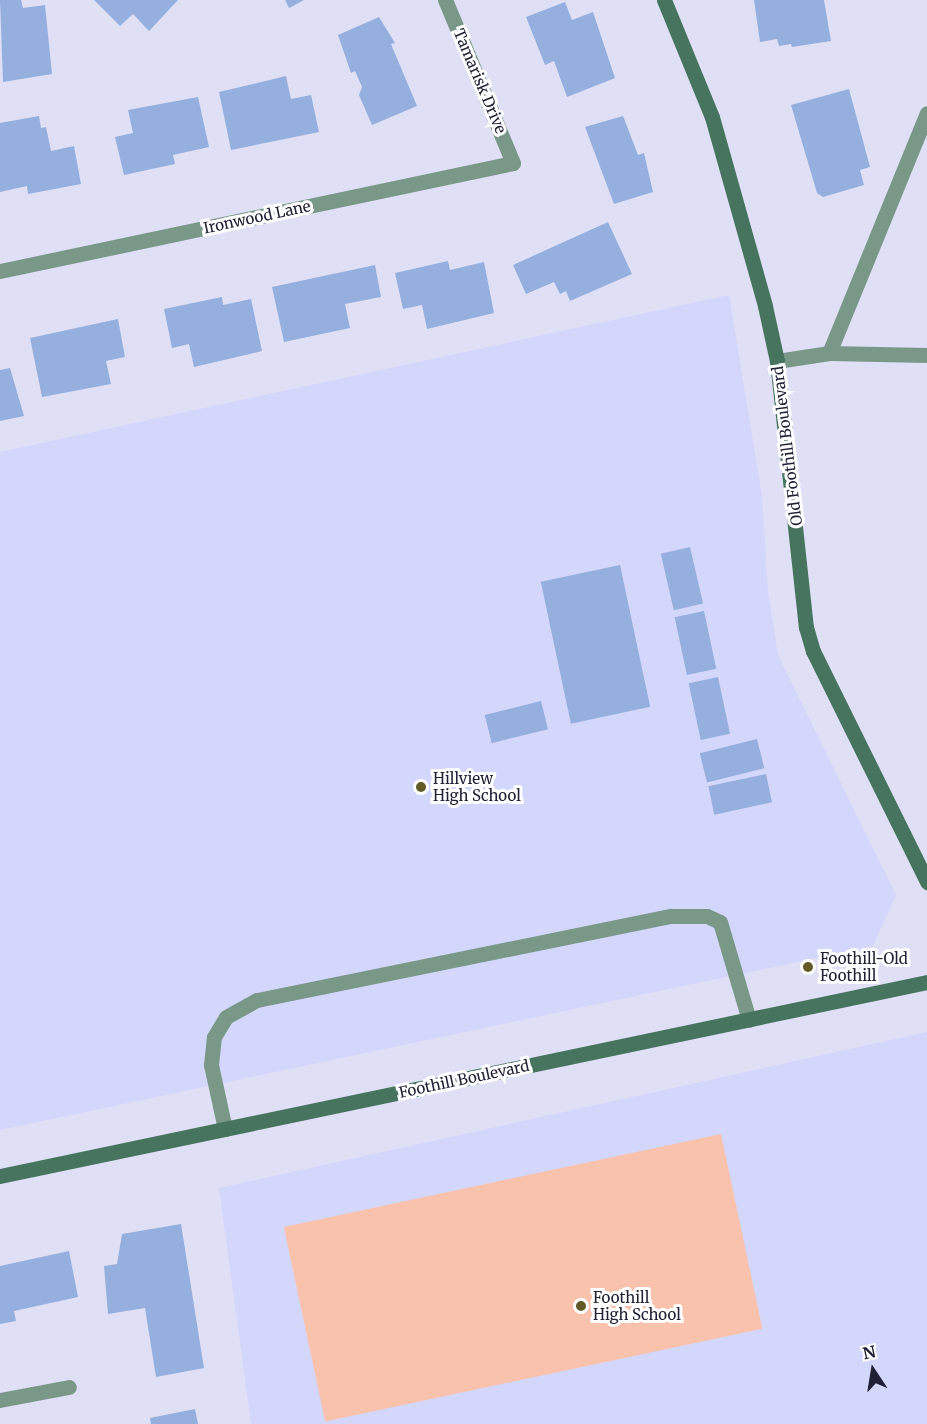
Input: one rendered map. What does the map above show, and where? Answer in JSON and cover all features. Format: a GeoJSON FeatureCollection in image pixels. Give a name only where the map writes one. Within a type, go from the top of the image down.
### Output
{"type":"FeatureCollection","features":[{"type":"Feature","properties":{"kind":"street","name":"Tamarisk Drive"},"geometry":{"type":"LineString","coordinates":[[445,0],[513,163]]}},
{"type":"Feature","properties":{"kind":"street","name":"Old Foothill Boulevard"},"geometry":{"type":"LineString","coordinates":[[664,0],[689,54],[735,191],[777,361],[808,635],[828,686],[927,882]]}},
{"type":"Feature","properties":{"kind":"street"},"geometry":{"type":"LineString","coordinates":[[829,353],[927,113]]}},
{"type":"Feature","properties":{"kind":"street","name":"Ironwood Lane"},"geometry":{"type":"LineString","coordinates":[[0,271],[513,163]]}},
{"type":"Feature","properties":{"kind":"street"},"geometry":{"type":"LineString","coordinates":[[777,361],[829,353],[927,355]]}},
{"type":"Feature","properties":{"kind":"street"},"geometry":{"type":"LineString","coordinates":[[225,1129],[211,1065],[214,1037],[226,1017],[269,998],[671,916],[707,916],[720,922],[748,1020]]}},
{"type":"Feature","properties":{"kind":"street","name":"Foothill Boulevard"},"geometry":{"type":"LineString","coordinates":[[0,1176],[927,982]]}},
{"type":"Feature","properties":{"kind":"street"},"geometry":{"type":"LineString","coordinates":[[0,1400],[69,1387]]}},
{"type":"Feature","properties":{"kind":"shaded area","name":"Hillview High School"},"geometry":{"type":"Polygon","coordinates":[[[729,295],[762,496],[768,592],[778,655],[896,895],[873,946],[0,1130],[0,452],[729,295]]]}},
{"type":"Feature","properties":{"kind":"shaded area","name":"Foothill High School"},"geometry":{"type":"Polygon","coordinates":[[[927,1032],[927,1424],[251,1424],[219,1188],[927,1032]]]}},
{"type":"Feature","properties":{"kind":"shaded area"},"geometry":{"type":"Polygon","coordinates":[[[721,1134],[762,1329],[325,1422],[284,1227],[721,1134]]]}},
{"type":"Feature","properties":{"kind":"building"},"geometry":{"type":"Polygon","coordinates":[[[0,0],[21,0],[23,8],[45,5],[52,74],[3,82],[0,0]]]}},
{"type":"Feature","properties":{"kind":"building"},"geometry":{"type":"Polygon","coordinates":[[[94,0],[178,0],[149,31],[133,14],[120,26],[94,0]]]}},
{"type":"Feature","properties":{"kind":"building"},"geometry":{"type":"Polygon","coordinates":[[[285,0],[304,0],[289,8],[285,0]]]}},
{"type":"Feature","properties":{"kind":"building"},"geometry":{"type":"Polygon","coordinates":[[[754,0],[824,0],[831,41],[792,47],[791,44],[779,46],[777,39],[760,42],[754,0]]]}},
{"type":"Feature","properties":{"kind":"building"},"geometry":{"type":"Polygon","coordinates":[[[565,2],[572,20],[593,12],[615,78],[567,97],[554,61],[545,65],[526,17],[565,2]]]}},
{"type":"Feature","properties":{"kind":"building"},"geometry":{"type":"Polygon","coordinates":[[[379,17],[395,43],[391,44],[417,106],[372,125],[359,95],[362,87],[355,71],[351,73],[338,35],[379,17]]]}},
{"type":"Feature","properties":{"kind":"building"},"geometry":{"type":"Polygon","coordinates":[[[286,76],[291,99],[311,95],[319,132],[231,150],[219,92],[286,76]]]}},
{"type":"Feature","properties":{"kind":"building"},"geometry":{"type":"Polygon","coordinates":[[[849,89],[870,167],[860,170],[864,185],[823,197],[817,193],[791,105],[849,89]]]}},
{"type":"Feature","properties":{"kind":"building"},"geometry":{"type":"Polygon","coordinates":[[[198,97],[209,147],[173,155],[175,164],[124,175],[115,137],[133,133],[128,110],[198,97]]]}},
{"type":"Feature","properties":{"kind":"building"},"geometry":{"type":"Polygon","coordinates":[[[39,116],[41,128],[46,127],[51,151],[74,146],[81,184],[28,194],[27,186],[0,192],[0,123],[39,116]]]}},
{"type":"Feature","properties":{"kind":"building"},"geometry":{"type":"Polygon","coordinates":[[[623,116],[638,155],[644,153],[653,192],[614,204],[585,127],[623,116]]]}},
{"type":"Feature","properties":{"kind":"building"},"geometry":{"type":"Polygon","coordinates":[[[608,222],[632,274],[570,301],[566,291],[560,294],[554,282],[526,294],[513,265],[608,222]]]}},
{"type":"Feature","properties":{"kind":"building"},"geometry":{"type":"Polygon","coordinates":[[[448,261],[450,270],[484,262],[494,313],[427,329],[422,305],[403,309],[395,273],[448,261]]]}},
{"type":"Feature","properties":{"kind":"building"},"geometry":{"type":"Polygon","coordinates":[[[375,265],[381,297],[345,304],[350,328],[284,342],[272,287],[375,265]]]}},
{"type":"Feature","properties":{"kind":"building"},"geometry":{"type":"Polygon","coordinates":[[[222,297],[223,305],[251,299],[262,351],[194,367],[189,344],[172,348],[164,309],[222,297]]]}},
{"type":"Feature","properties":{"kind":"building"},"geometry":{"type":"Polygon","coordinates":[[[118,319],[125,357],[106,361],[111,384],[42,397],[30,338],[118,319]]]}},
{"type":"Feature","properties":{"kind":"building"},"geometry":{"type":"Polygon","coordinates":[[[10,368],[24,416],[0,421],[0,370],[10,368]]]}},
{"type":"Feature","properties":{"kind":"building"},"geometry":{"type":"Polygon","coordinates":[[[690,547],[703,604],[674,610],[661,554],[690,547]]]}},
{"type":"Feature","properties":{"kind":"building"},"geometry":{"type":"Polygon","coordinates":[[[620,565],[650,707],[571,724],[541,582],[620,565]]]}},
{"type":"Feature","properties":{"kind":"building"},"geometry":{"type":"Polygon","coordinates":[[[704,611],[716,669],[687,675],[675,617],[704,611]]]}},
{"type":"Feature","properties":{"kind":"building"},"geometry":{"type":"Polygon","coordinates":[[[718,677],[730,734],[701,740],[689,683],[718,677]]]}},
{"type":"Feature","properties":{"kind":"building"},"geometry":{"type":"Polygon","coordinates":[[[541,701],[548,729],[492,743],[485,715],[541,701]]]}},
{"type":"Feature","properties":{"kind":"building"},"geometry":{"type":"Polygon","coordinates":[[[757,739],[764,768],[707,782],[700,753],[757,739]]]}},
{"type":"Feature","properties":{"kind":"building"},"geometry":{"type":"Polygon","coordinates":[[[766,774],[772,802],[714,815],[708,786],[766,774]]]}},
{"type":"Feature","properties":{"kind":"building"},"geometry":{"type":"Polygon","coordinates":[[[181,1224],[204,1368],[156,1377],[145,1308],[108,1314],[104,1266],[117,1264],[122,1234],[181,1224]]]}},
{"type":"Feature","properties":{"kind":"building"},"geometry":{"type":"Polygon","coordinates":[[[69,1251],[78,1297],[14,1311],[16,1321],[0,1324],[0,1266],[69,1251]]]}},
{"type":"Feature","properties":{"kind":"building"},"geometry":{"type":"Polygon","coordinates":[[[195,1409],[198,1424],[151,1424],[150,1418],[195,1409]]]}},
{"type":"Feature","properties":{"kind":"place","name":"Hillview High School"},"geometry":{"type":"Point","coordinates":[421,787]}},
{"type":"Feature","properties":{"kind":"place","name":"Foothill-Old Foothill"},"geometry":{"type":"Point","coordinates":[808,967]}},
{"type":"Feature","properties":{"kind":"place","name":"Foothill High School"},"geometry":{"type":"Point","coordinates":[581,1306]}}]}
